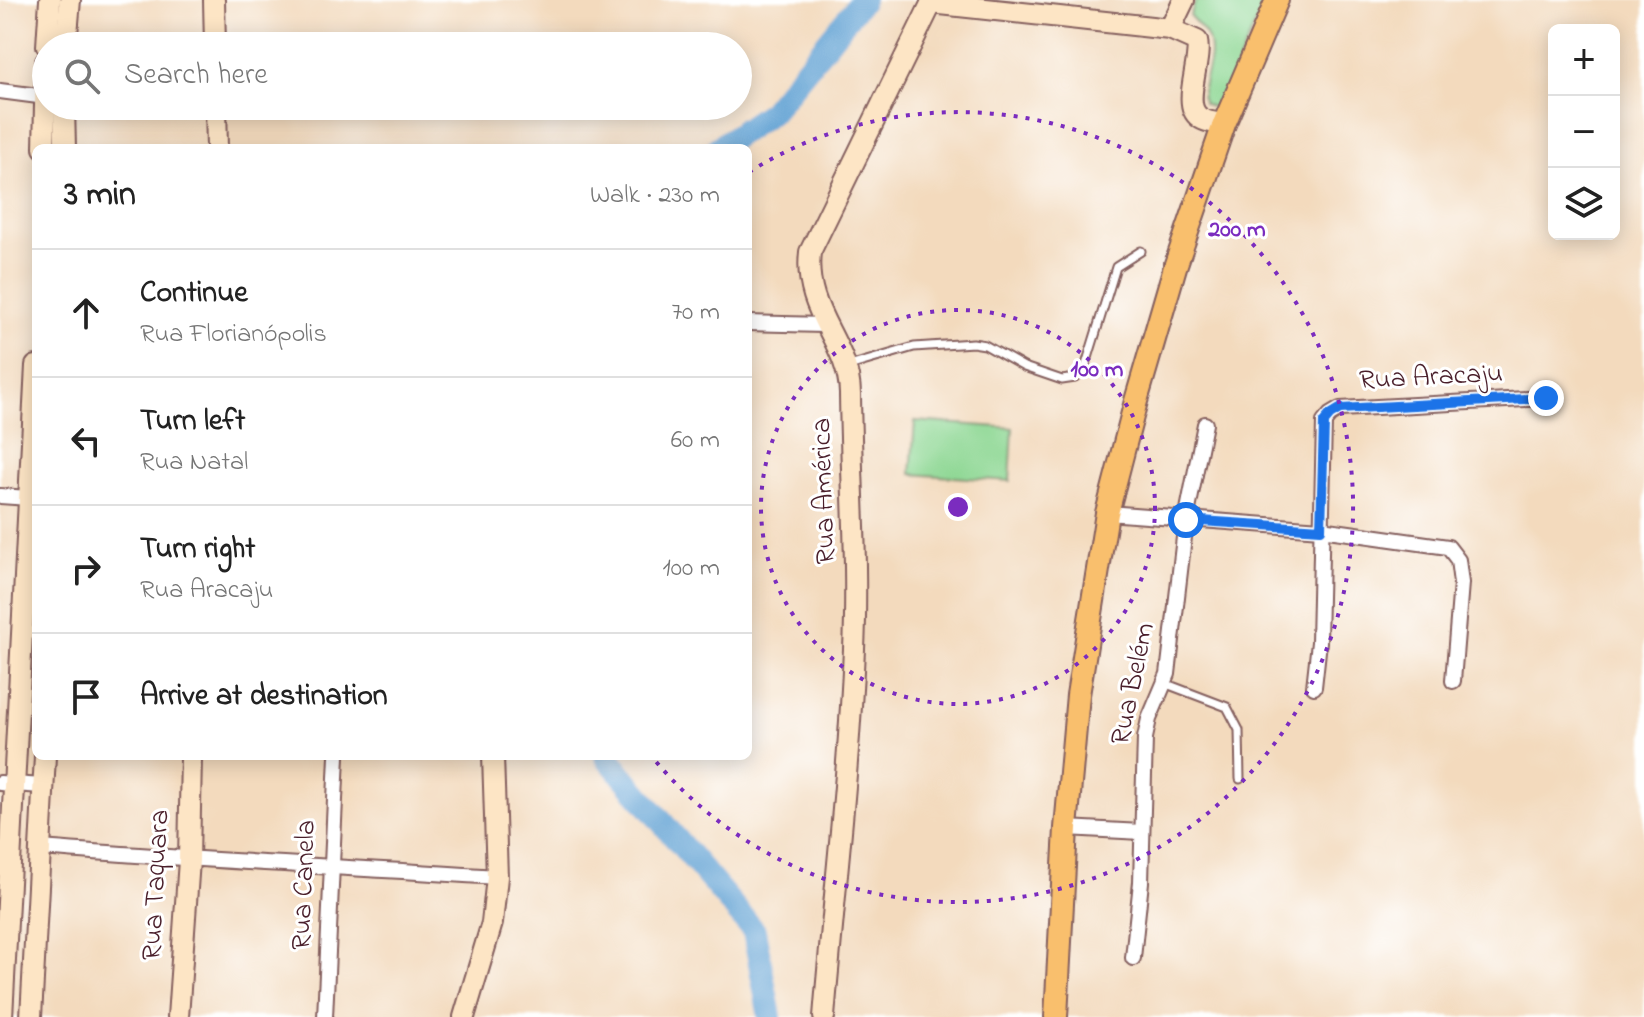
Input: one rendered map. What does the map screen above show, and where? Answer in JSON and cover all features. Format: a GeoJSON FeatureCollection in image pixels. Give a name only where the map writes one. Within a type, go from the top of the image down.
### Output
{"type":"FeatureCollection","features":[{"type":"Feature","properties":{"kind":"main road"},"geometry":{"type":"LineString","coordinates":[[1056,1017],[1066,828],[1078,695],[1107,513],[1165,298],[1224,124],[1277,0]]}},
{"type":"Feature","properties":{"kind":"street"},"geometry":{"type":"LineString","coordinates":[[48,32],[50,0]]}},
{"type":"Feature","properties":{"kind":"street"},"geometry":{"type":"LineString","coordinates":[[67,32],[70,0]]}},
{"type":"Feature","properties":{"kind":"street"},"geometry":{"type":"LineString","coordinates":[[214,0],[215,32]]}},
{"type":"Feature","properties":{"kind":"street"},"geometry":{"type":"LineString","coordinates":[[1170,29],[1184,0]]}},
{"type":"Feature","properties":{"kind":"street"},"geometry":{"type":"LineString","coordinates":[[932,2],[1170,29],[1197,41],[1199,50],[1190,102],[1195,114],[1201,119],[1224,124]]}},
{"type":"Feature","properties":{"kind":"street","name":"Rua América"},"geometry":{"type":"LineString","coordinates":[[824,1017],[854,647],[856,585],[847,367],[824,325],[809,285],[810,252],[932,2]]}},
{"type":"Feature","properties":{"kind":"street"},"geometry":{"type":"LineString","coordinates":[[0,91],[32,95]]}},
{"type":"Feature","properties":{"kind":"street"},"geometry":{"type":"LineString","coordinates":[[44,144],[45,120]]}},
{"type":"Feature","properties":{"kind":"street"},"geometry":{"type":"LineString","coordinates":[[64,120],[65,144]]}},
{"type":"Feature","properties":{"kind":"street"},"geometry":{"type":"LineString","coordinates":[[216,120],[217,144]]}},
{"type":"Feature","properties":{"kind":"street"},"geometry":{"type":"LineString","coordinates":[[752,323],[824,325]]}},
{"type":"Feature","properties":{"kind":"street","name":"Rua Aracaju"},"geometry":{"type":"LineString","coordinates":[[1321,529],[1324,422],[1340,409],[1546,398]]}},
{"type":"Feature","properties":{"kind":"street","name":"Rua Belém"},"geometry":{"type":"LineString","coordinates":[[1133,958],[1141,882],[1145,738],[1149,719],[1168,674],[1186,520],[1205,424]]}},
{"type":"Feature","properties":{"kind":"street"},"geometry":{"type":"LineString","coordinates":[[2,1017],[7,784],[29,667],[32,450]]}},
{"type":"Feature","properties":{"kind":"street"},"geometry":{"type":"LineString","coordinates":[[0,496],[29,498]]}},
{"type":"Feature","properties":{"kind":"street"},"geometry":{"type":"LineString","coordinates":[[1107,513],[1321,529],[1448,547],[1458,560],[1461,583],[1453,681]]}},
{"type":"Feature","properties":{"kind":"street"},"geometry":{"type":"LineString","coordinates":[[1314,687],[1319,642],[1321,529]]}},
{"type":"Feature","properties":{"kind":"street"},"geometry":{"type":"LineString","coordinates":[[31,1017],[45,760]]}},
{"type":"Feature","properties":{"kind":"street","name":"Rua Taquara"},"geometry":{"type":"LineString","coordinates":[[178,1017],[189,860],[191,760]]}},
{"type":"Feature","properties":{"kind":"street","name":"Rua Canela"},"geometry":{"type":"LineString","coordinates":[[325,1017],[337,760]]}},
{"type":"Feature","properties":{"kind":"street"},"geometry":{"type":"LineString","coordinates":[[464,1017],[492,923],[497,877],[493,760]]}},
{"type":"Feature","properties":{"kind":"street"},"geometry":{"type":"LineString","coordinates":[[7,784],[42,786]]}},
{"type":"Feature","properties":{"kind":"street"},"geometry":{"type":"LineString","coordinates":[[1066,828],[1142,832]]}},
{"type":"Feature","properties":{"kind":"street"},"geometry":{"type":"LineString","coordinates":[[40,848],[189,860],[497,877]]}},
{"type":"Feature","properties":{"kind":"street"},"geometry":{"type":"LineString","coordinates":[[2,967],[34,969]]}},
{"type":"Feature","properties":{"kind":"lane"},"geometry":{"type":"LineString","coordinates":[[847,367],[914,347],[973,343],[985,345],[1024,367],[1062,380],[1075,378],[1085,368],[1116,267],[1141,251]]}},
{"type":"Feature","properties":{"kind":"lane"},"geometry":{"type":"LineString","coordinates":[[1164,683],[1227,707],[1239,730],[1240,779]]}},
{"type":"Feature","properties":{"kind":"green space"},"geometry":{"type":"Polygon","coordinates":[[[1196,0],[1266,0],[1221,102],[1214,108],[1203,103],[1210,46],[1206,34],[1190,16],[1196,0]]]}},
{"type":"Feature","properties":{"kind":"green space"},"geometry":{"type":"Polygon","coordinates":[[[915,421],[1013,428],[1010,481],[911,474],[915,421]]]}},
{"type":"Feature","properties":{"kind":"waterway"},"geometry":{"type":"LineString","coordinates":[[724,144],[771,112],[862,0]]}},
{"type":"Feature","properties":{"kind":"waterway"},"geometry":{"type":"LineString","coordinates":[[609,760],[754,931],[770,1017]]}},
{"type":"Feature","properties":{"kind":"route"},"geometry":{"type":"LineString","coordinates":[[1186,520],[1321,529],[1324,422],[1340,409],[1546,398]]}}]}
